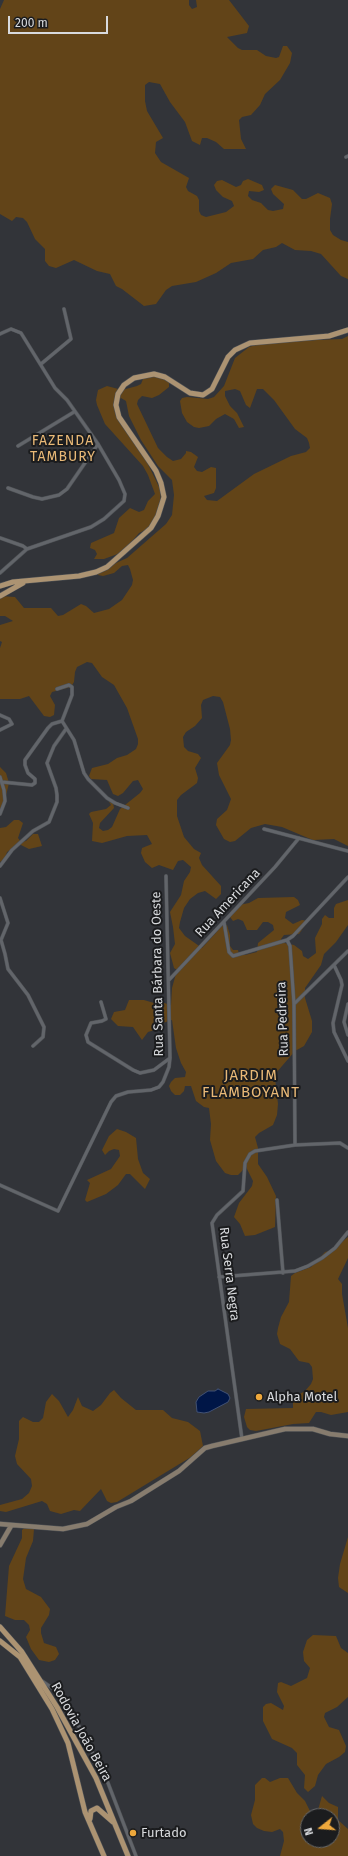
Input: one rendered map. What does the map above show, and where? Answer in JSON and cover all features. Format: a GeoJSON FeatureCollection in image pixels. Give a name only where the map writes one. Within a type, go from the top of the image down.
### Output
{"type":"FeatureCollection","features":[{"type":"Feature","properties":{"kind":"main road"},"geometry":{"type":"LineString","coordinates":[[0,586],[13,582],[79,576],[96,572],[108,567],[151,528],[158,516],[164,497],[161,483],[156,471],[119,417],[116,405],[118,394],[124,385],[134,378],[154,374],[165,377],[190,393],[203,395],[212,389],[228,357],[235,350],[250,343],[329,336],[348,330]]}},
{"type":"Feature","properties":{"kind":"main road"},"geometry":{"type":"LineString","coordinates":[[0,596],[28,581]]}},
{"type":"Feature","properties":{"kind":"main road","name":"Rodovia João Beira"},"geometry":{"type":"LineString","coordinates":[[0,1627],[22,1652],[57,1707],[96,1778],[128,1856]]}},
{"type":"Feature","properties":{"kind":"main road","name":"Rodovia João Beira"},"geometry":{"type":"LineString","coordinates":[[0,1641],[20,1657],[52,1709],[68,1743],[85,1812],[104,1856]]}},
{"type":"Feature","properties":{"kind":"main road"},"geometry":{"type":"LineString","coordinates":[[92,1829],[90,1814],[91,1811],[96,1808],[115,1824]]}},
{"type":"Feature","properties":{"kind":"street"},"geometry":{"type":"LineString","coordinates":[[41,364],[71,339],[64,309]]}},
{"type":"Feature","properties":{"kind":"street"},"geometry":{"type":"LineString","coordinates":[[0,334],[11,329],[21,333],[55,388],[67,400],[98,444],[119,480],[125,494],[124,502],[104,519],[91,527],[27,549],[0,573]]}},
{"type":"Feature","properties":{"kind":"street"},"geometry":{"type":"LineString","coordinates":[[18,446],[74,412]]}},
{"type":"Feature","properties":{"kind":"street"},"geometry":{"type":"LineString","coordinates":[[8,488],[33,498],[42,499],[59,495],[67,489],[98,444]]}},
{"type":"Feature","properties":{"kind":"street"},"geometry":{"type":"LineString","coordinates":[[0,538],[27,549]]}},
{"type":"Feature","properties":{"kind":"street"},"geometry":{"type":"LineString","coordinates":[[57,689],[69,685],[72,690],[62,720],[66,729],[74,740],[84,772],[88,779],[107,798],[128,808]]}},
{"type":"Feature","properties":{"kind":"street"},"geometry":{"type":"LineString","coordinates":[[0,715],[9,719],[12,724],[0,730]]}},
{"type":"Feature","properties":{"kind":"street"},"geometry":{"type":"LineString","coordinates":[[2,782],[32,785],[35,783],[35,779],[26,769],[25,760],[48,728],[52,724],[62,720]]}},
{"type":"Feature","properties":{"kind":"street"},"geometry":{"type":"LineString","coordinates":[[0,866],[12,850],[33,831],[49,822],[57,802],[56,788],[47,763],[54,746],[66,729]]}},
{"type":"Feature","properties":{"kind":"street"},"geometry":{"type":"LineString","coordinates":[[0,777],[5,801],[0,814]]}},
{"type":"Feature","properties":{"kind":"street"},"geometry":{"type":"LineString","coordinates":[[264,829],[348,850]]}},
{"type":"Feature","properties":{"kind":"street","name":"Rua Americana"},"geometry":{"type":"LineString","coordinates":[[169,980],[275,867],[299,838]]}},
{"type":"Feature","properties":{"kind":"street","name":"Rua Santa Bárbara do Oeste"},"geometry":{"type":"LineString","coordinates":[[0,1185],[58,1212],[111,1102],[116,1096],[122,1093],[143,1092],[159,1087],[164,1082],[169,1067],[170,1058],[166,876]]}},
{"type":"Feature","properties":{"kind":"street"},"geometry":{"type":"LineString","coordinates":[[224,922],[229,952],[233,956],[286,940],[293,936],[348,877]]}},
{"type":"Feature","properties":{"kind":"street"},"geometry":{"type":"LineString","coordinates":[[0,898],[8,922],[0,940],[8,969],[28,995],[44,1027],[43,1037],[33,1046]]}},
{"type":"Feature","properties":{"kind":"street","name":"Rua Pedreira"},"geometry":{"type":"LineString","coordinates":[[286,940],[290,946],[294,1004],[295,1145]]}},
{"type":"Feature","properties":{"kind":"street"},"geometry":{"type":"LineString","coordinates":[[294,1004],[348,951]]}},
{"type":"Feature","properties":{"kind":"street"},"geometry":{"type":"LineString","coordinates":[[345,954],[348,959]]}},
{"type":"Feature","properties":{"kind":"street"},"geometry":{"type":"LineString","coordinates":[[334,965],[342,985],[333,1023],[334,1032],[348,1061]]}},
{"type":"Feature","properties":{"kind":"street"},"geometry":{"type":"LineString","coordinates":[[101,1002],[106,1018],[102,1021],[91,1023],[86,1035],[88,1042],[140,1073],[154,1070],[170,1058]]}},
{"type":"Feature","properties":{"kind":"street"},"geometry":{"type":"LineString","coordinates":[[348,1004],[344,1022],[348,1035]]}},
{"type":"Feature","properties":{"kind":"street","name":"Rua Serra Negra"},"geometry":{"type":"LineString","coordinates":[[242,1439],[218,1277],[212,1223],[217,1215],[243,1191],[245,1186],[244,1168],[247,1158],[254,1151],[295,1145],[340,1143],[348,1148]]}},
{"type":"Feature","properties":{"kind":"street"},"geometry":{"type":"LineString","coordinates":[[277,1200],[283,1273]]}},
{"type":"Feature","properties":{"kind":"street"},"geometry":{"type":"LineString","coordinates":[[218,1277],[283,1273],[308,1266],[335,1248],[348,1232]]}},
{"type":"Feature","properties":{"kind":"street"},"geometry":{"type":"LineString","coordinates":[[0,1524],[63,1529],[87,1524],[116,1507],[131,1501],[179,1472],[205,1448],[285,1429],[313,1429],[330,1434],[348,1436]]}},
{"type":"Feature","properties":{"kind":"street"},"geometry":{"type":"LineString","coordinates":[[0,1545],[11,1526]]}},
{"type":"Feature","properties":{"kind":"street"},"geometry":{"type":"LineString","coordinates":[[40,1680],[55,1690],[67,1703],[108,1783],[136,1856]]}},
{"type":"Feature","properties":{"kind":"shaded area"},"geometry":{"type":"Polygon","coordinates":[[[4,0],[189,0],[189,5],[192,9],[197,7],[196,0],[229,0],[249,26],[247,33],[227,37],[238,48],[242,50],[257,50],[266,56],[276,58],[279,57],[283,46],[287,46],[292,53],[290,63],[280,80],[265,94],[260,105],[251,115],[242,117],[239,120],[241,139],[246,149],[224,149],[216,142],[207,138],[202,138],[200,145],[192,141],[185,122],[170,102],[160,84],[149,82],[145,85],[145,101],[147,111],[163,138],[156,142],[155,153],[161,162],[189,178],[186,187],[188,191],[197,196],[199,200],[199,211],[201,215],[206,217],[226,212],[234,206],[232,201],[223,197],[216,190],[214,185],[217,181],[222,180],[236,187],[248,179],[262,185],[264,190],[259,192],[249,191],[248,196],[252,200],[261,203],[268,210],[273,211],[283,209],[284,204],[273,194],[271,189],[275,185],[293,190],[302,199],[306,199],[318,193],[330,198],[332,204],[330,230],[333,235],[348,242],[348,279],[341,276],[321,254],[311,251],[295,250],[282,243],[276,247],[263,250],[253,259],[231,263],[216,273],[196,282],[172,286],[166,290],[156,304],[144,306],[116,286],[110,274],[97,271],[74,260],[56,268],[49,266],[45,261],[45,249],[35,239],[27,222],[23,218],[16,217],[12,221],[0,214],[0,9],[4,0]]]}},
{"type":"Feature","properties":{"kind":"shaded area"},"geometry":{"type":"Polygon","coordinates":[[[348,336],[348,846],[334,839],[313,840],[282,827],[265,824],[251,828],[235,841],[230,842],[224,839],[216,825],[217,819],[227,810],[231,799],[219,775],[217,763],[230,745],[231,740],[230,729],[223,702],[220,697],[213,696],[203,700],[201,705],[202,718],[195,726],[186,732],[183,737],[184,747],[188,751],[198,754],[201,758],[195,768],[198,778],[197,783],[181,795],[177,800],[177,816],[184,837],[194,849],[201,853],[199,858],[202,865],[221,886],[221,894],[216,899],[205,891],[198,893],[190,899],[184,908],[179,928],[185,936],[202,948],[222,926],[227,925],[230,935],[230,946],[233,950],[238,950],[239,954],[245,955],[257,952],[258,943],[274,930],[273,925],[268,922],[263,922],[257,930],[247,930],[243,921],[238,919],[233,921],[230,917],[231,911],[239,905],[249,903],[258,898],[294,897],[298,900],[300,905],[286,912],[285,918],[293,924],[302,920],[308,921],[299,934],[284,935],[281,939],[284,943],[294,945],[302,951],[303,956],[308,959],[316,953],[315,938],[322,924],[322,919],[325,915],[329,918],[334,918],[334,908],[336,904],[348,900],[348,925],[336,942],[324,954],[321,965],[305,988],[305,998],[312,1021],[312,1032],[304,1046],[295,1051],[276,1073],[275,1078],[278,1104],[277,1115],[273,1125],[255,1137],[258,1148],[258,1164],[267,1177],[276,1196],[275,1227],[255,1235],[245,1236],[240,1224],[234,1217],[239,1203],[252,1186],[253,1181],[246,1167],[238,1175],[231,1175],[225,1173],[216,1161],[210,1140],[211,1124],[209,1108],[204,1107],[196,1101],[191,1086],[185,1086],[184,1091],[180,1095],[175,1095],[171,1091],[169,1086],[171,1082],[175,1078],[185,1077],[186,1072],[176,1048],[172,1020],[160,1024],[158,1029],[148,1032],[142,1040],[133,1027],[118,1026],[111,1019],[114,1012],[125,1010],[129,1000],[144,1000],[171,1005],[172,988],[177,970],[174,968],[170,953],[175,944],[170,912],[181,895],[184,881],[190,872],[191,867],[183,860],[178,861],[173,870],[159,865],[152,868],[145,862],[141,853],[142,848],[152,844],[147,835],[127,836],[102,843],[92,841],[93,823],[89,814],[91,812],[106,809],[111,805],[109,802],[113,803],[114,808],[100,823],[99,828],[103,831],[108,830],[112,827],[120,809],[143,789],[138,780],[133,781],[123,793],[118,796],[113,794],[107,780],[91,779],[89,776],[92,768],[108,764],[136,749],[138,739],[127,708],[114,685],[102,677],[92,663],[87,662],[77,667],[74,682],[71,687],[52,692],[50,696],[55,705],[54,715],[50,717],[44,716],[29,696],[20,699],[0,699],[0,648],[2,642],[0,641],[0,625],[13,621],[5,616],[0,616],[0,596],[15,597],[24,608],[51,608],[58,616],[63,615],[81,604],[86,606],[94,613],[109,609],[122,600],[132,585],[133,580],[130,569],[128,565],[122,566],[114,573],[103,576],[98,575],[96,572],[127,558],[166,524],[172,515],[174,495],[172,480],[158,466],[141,440],[129,416],[126,401],[121,398],[117,401],[124,429],[145,458],[161,491],[159,512],[148,529],[139,533],[123,552],[104,559],[94,559],[97,554],[95,550],[90,548],[91,543],[114,533],[119,518],[130,508],[139,512],[144,510],[148,501],[155,494],[143,466],[105,424],[97,405],[96,400],[98,390],[107,386],[122,390],[137,386],[141,384],[143,379],[153,375],[163,378],[169,382],[169,387],[159,395],[152,398],[142,396],[138,400],[137,404],[158,448],[167,457],[173,461],[181,459],[186,451],[191,452],[198,457],[194,467],[197,471],[202,472],[211,467],[216,468],[216,488],[214,493],[204,496],[207,500],[217,501],[254,474],[291,456],[306,452],[310,448],[309,443],[307,438],[295,429],[274,400],[263,389],[257,389],[250,408],[246,405],[240,391],[235,389],[225,391],[225,396],[230,406],[237,413],[244,427],[239,428],[234,419],[225,414],[216,419],[209,426],[199,428],[194,427],[187,422],[182,413],[180,401],[182,398],[208,399],[214,397],[224,386],[235,358],[249,347],[266,342],[342,339],[348,336]]]}},
{"type":"Feature","properties":{"kind":"shaded area"},"geometry":{"type":"Polygon","coordinates":[[[0,767],[6,773],[9,783],[4,804],[0,810],[0,767]]]}},
{"type":"Feature","properties":{"kind":"shaded area"},"geometry":{"type":"Polygon","coordinates":[[[14,820],[19,820],[23,823],[18,838],[21,842],[26,841],[33,834],[38,834],[42,846],[29,849],[21,845],[16,846],[7,852],[3,865],[0,861],[0,828],[6,827],[14,820]]]}},
{"type":"Feature","properties":{"kind":"shaded area"},"geometry":{"type":"Polygon","coordinates":[[[117,1129],[136,1138],[138,1159],[143,1173],[150,1179],[145,1189],[130,1174],[126,1174],[118,1185],[106,1194],[87,1202],[85,1200],[90,1183],[87,1180],[111,1169],[120,1156],[119,1150],[114,1149],[105,1155],[102,1150],[109,1136],[117,1129]]]}},
{"type":"Feature","properties":{"kind":"shaded area"},"geometry":{"type":"Polygon","coordinates":[[[348,1237],[348,1258],[338,1279],[342,1284],[342,1294],[348,1328],[348,1412],[331,1415],[316,1412],[309,1423],[293,1424],[256,1431],[250,1430],[247,1427],[244,1417],[246,1409],[293,1408],[293,1400],[296,1396],[305,1391],[311,1384],[313,1379],[312,1367],[309,1363],[299,1361],[290,1349],[280,1344],[277,1334],[281,1317],[289,1302],[291,1276],[311,1267],[325,1252],[332,1250],[348,1237]]]}},
{"type":"Feature","properties":{"kind":"shaded area"},"geometry":{"type":"Polygon","coordinates":[[[114,1390],[121,1398],[136,1410],[163,1410],[172,1418],[188,1422],[200,1431],[203,1446],[191,1457],[117,1502],[111,1503],[107,1501],[101,1489],[80,1511],[74,1510],[61,1514],[50,1511],[47,1504],[42,1501],[6,1512],[0,1511],[0,1505],[22,1499],[29,1493],[32,1486],[31,1479],[17,1464],[15,1456],[19,1439],[19,1421],[23,1417],[33,1422],[39,1422],[43,1418],[46,1402],[52,1394],[59,1401],[68,1417],[73,1410],[78,1397],[82,1406],[93,1411],[101,1405],[114,1390]]]}},
{"type":"Feature","properties":{"kind":"shaded area"},"geometry":{"type":"Polygon","coordinates":[[[25,1527],[34,1529],[33,1541],[26,1558],[23,1579],[26,1589],[41,1597],[50,1609],[49,1615],[41,1628],[41,1633],[44,1643],[56,1647],[59,1654],[55,1660],[49,1662],[39,1660],[31,1649],[26,1637],[30,1630],[29,1625],[24,1620],[15,1620],[5,1616],[9,1566],[22,1538],[22,1530],[25,1527]]]}},
{"type":"Feature","properties":{"kind":"shaded area"},"geometry":{"type":"Polygon","coordinates":[[[348,1537],[348,1593],[339,1587],[338,1578],[340,1564],[348,1537]]]}},
{"type":"Feature","properties":{"kind":"shaded area"},"geometry":{"type":"Polygon","coordinates":[[[313,1635],[336,1636],[341,1648],[348,1653],[348,1697],[337,1707],[325,1713],[324,1717],[329,1727],[339,1730],[346,1746],[345,1752],[326,1764],[318,1775],[315,1786],[308,1792],[304,1788],[305,1775],[297,1765],[297,1753],[292,1748],[272,1739],[263,1721],[263,1707],[266,1704],[271,1703],[283,1710],[284,1706],[277,1692],[278,1683],[281,1682],[291,1686],[307,1678],[310,1668],[304,1661],[303,1652],[307,1640],[313,1635]]]}},
{"type":"Feature","properties":{"kind":"shaded area"},"geometry":{"type":"Polygon","coordinates":[[[262,1778],[265,1778],[270,1782],[280,1778],[288,1778],[308,1808],[300,1808],[300,1848],[340,1848],[340,1822],[348,1829],[348,1856],[280,1856],[284,1841],[283,1832],[280,1829],[272,1832],[264,1831],[257,1828],[253,1824],[251,1815],[255,1800],[255,1785],[262,1778]]]}},
{"type":"Feature","properties":{"kind":"shaded area"},"geometry":{"type":"Polygon","coordinates":[[[322,1796],[329,1803],[338,1807],[319,1808],[322,1796]]]}},
{"type":"Feature","properties":{"kind":"water"},"geometry":{"type":"Polygon","coordinates":[[[218,1389],[228,1394],[230,1398],[228,1402],[209,1412],[197,1412],[196,1402],[199,1397],[208,1391],[215,1391],[218,1389]]]}},
{"type":"Feature","properties":{"kind":"place","name":"Alpha Motel"},"geometry":{"type":"Point","coordinates":[259,1397]}},
{"type":"Feature","properties":{"kind":"place","name":"Furtado"},"geometry":{"type":"Point","coordinates":[133,1833]}},
{"type":"Feature","properties":{"kind":"district","name":"FAZENDA TAMBURY"},"geometry":{"type":"Point","coordinates":[63,450]}},
{"type":"Feature","properties":{"kind":"district","name":"JARDIM FLAMBOYANT"},"geometry":{"type":"Point","coordinates":[251,1084]}}]}
